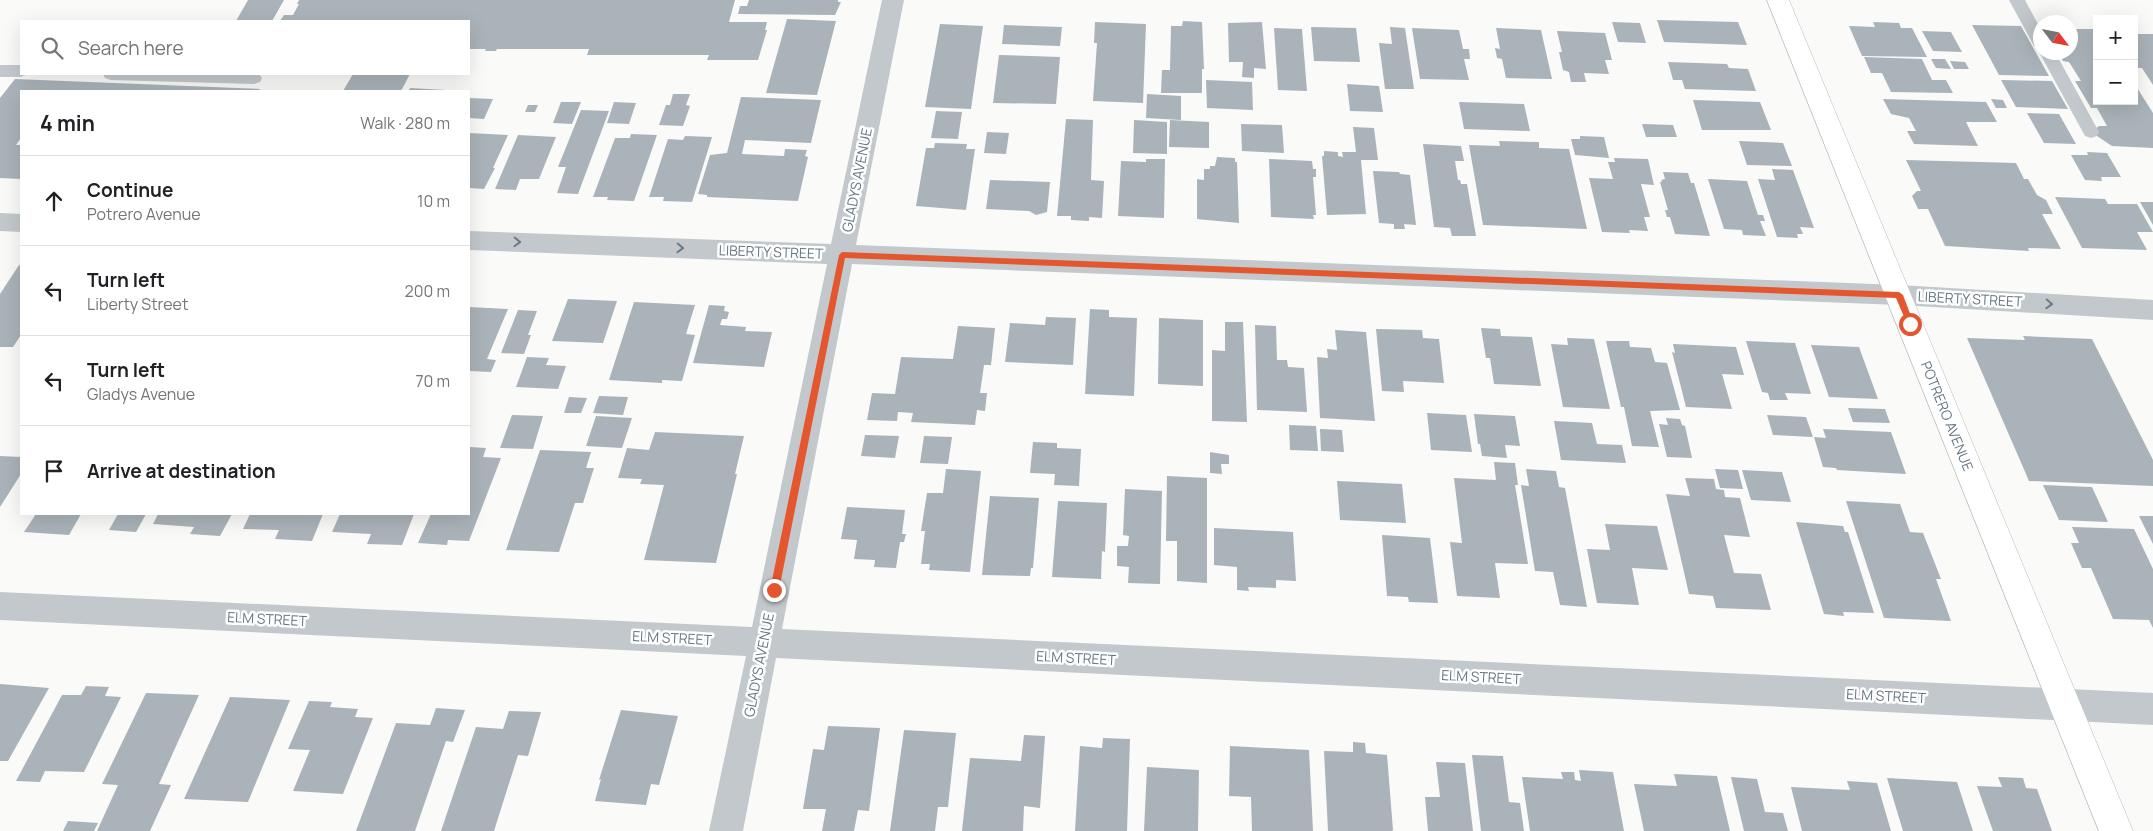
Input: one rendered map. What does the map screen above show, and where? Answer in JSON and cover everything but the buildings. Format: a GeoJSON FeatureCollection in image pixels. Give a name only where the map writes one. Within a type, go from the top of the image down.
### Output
{"type":"FeatureCollection","features":[{"type":"Feature","properties":{"kind":"street","name":"GLADYS AVENUE"},"geometry":{"type":"LineString","coordinates":[[726,831],[893,0]]}},
{"type":"Feature","properties":{"kind":"street","name":"POTRERO AVENUE"},"geometry":{"type":"LineString","coordinates":[[1778,0],[2116,831]]}},
{"type":"Feature","properties":{"kind":"street"},"geometry":{"type":"LineString","coordinates":[[0,222],[20,223]]}},
{"type":"Feature","properties":{"kind":"street","name":"LIBERTY STREET"},"geometry":{"type":"LineString","coordinates":[[470,240],[1899,295],[2153,310]]}},
{"type":"Feature","properties":{"kind":"street","name":"ELM STREET"},"geometry":{"type":"LineString","coordinates":[[0,606],[2153,708]]}},
{"type":"Feature","properties":{"kind":"lane"},"geometry":{"type":"LineString","coordinates":[[2018,0],[2033,29]]}},
{"type":"Feature","properties":{"kind":"lane"},"geometry":{"type":"LineString","coordinates":[[2051,60],[2091,132]]}},
{"type":"Feature","properties":{"kind":"lane"},"geometry":{"type":"LineString","coordinates":[[0,71],[20,71]]}},
{"type":"Feature","properties":{"kind":"lane"},"geometry":{"type":"LineString","coordinates":[[147,75],[254,78]]}},
{"type":"Feature","properties":{"kind":"route"},"geometry":{"type":"LineString","coordinates":[[774,590],[842,255],[1899,295],[1910,324]]}}]}
